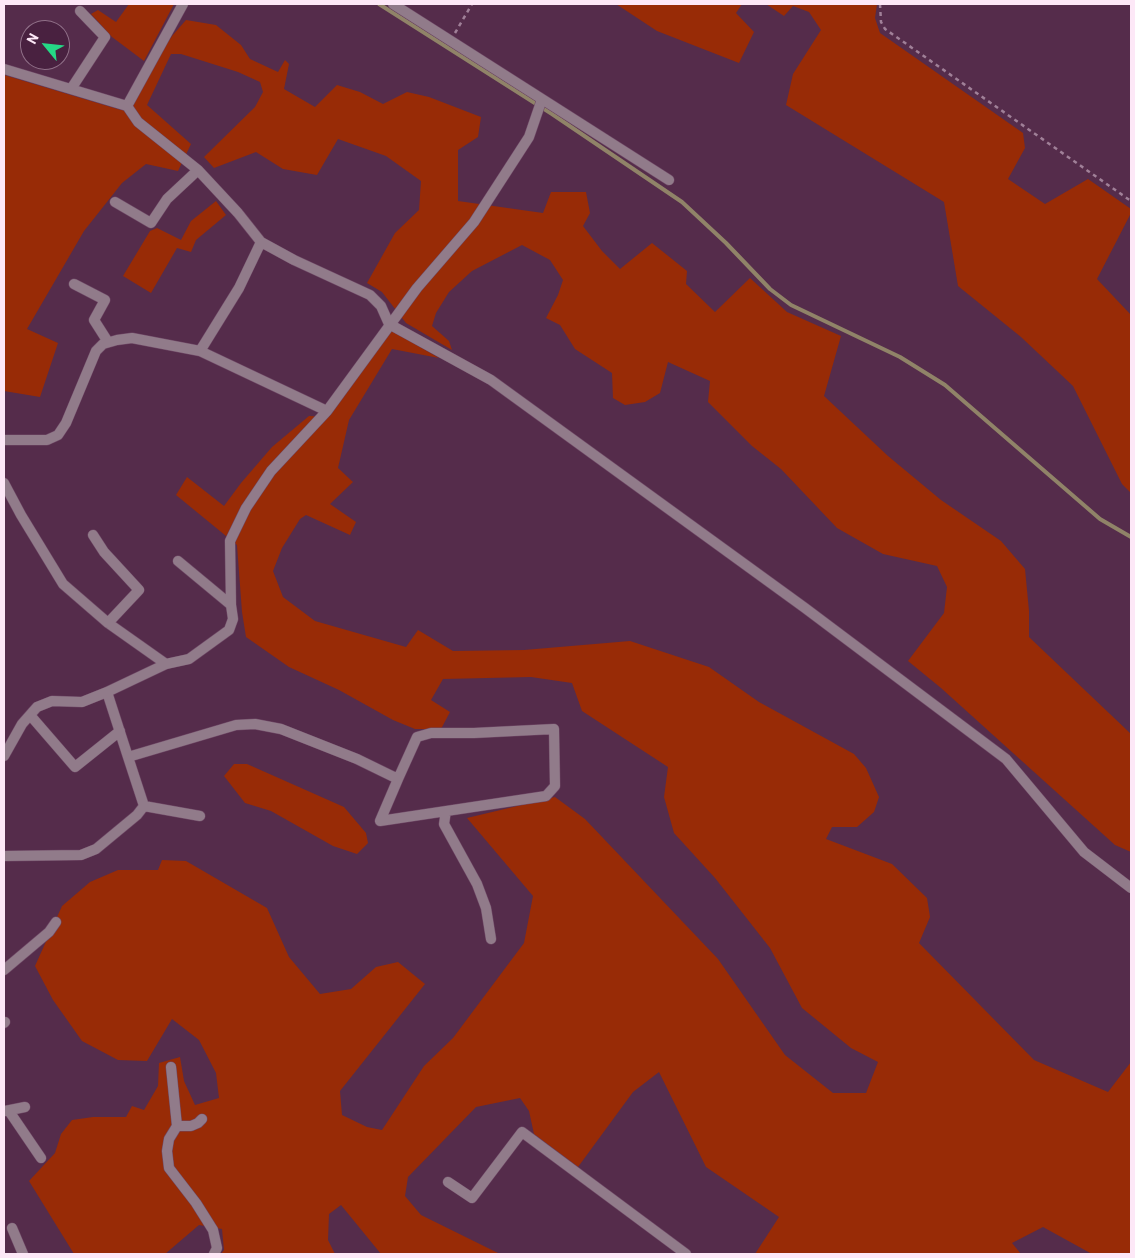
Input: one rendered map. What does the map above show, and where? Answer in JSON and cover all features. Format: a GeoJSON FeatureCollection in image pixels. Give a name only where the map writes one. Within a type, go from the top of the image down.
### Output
{"type":"FeatureCollection","features":[{"type":"Feature","properties":{"kind":"street"},"geometry":{"type":"LineString","coordinates":[[127,106],[183,4]]}},
{"type":"Feature","properties":{"kind":"street"},"geometry":{"type":"LineString","coordinates":[[393,4],[451,41],[540,103],[669,180]]}},
{"type":"Feature","properties":{"kind":"street"},"geometry":{"type":"LineString","coordinates":[[71,89],[105,37],[80,11]]}},
{"type":"Feature","properties":{"kind":"street"},"geometry":{"type":"LineString","coordinates":[[4,69],[127,106],[138,122],[198,170],[238,213],[261,242],[294,260],[370,295],[381,306],[389,324],[491,380],[805,608],[1006,759],[1084,852],[1131,888]]}},
{"type":"Feature","properties":{"kind":"street"},"geometry":{"type":"LineString","coordinates":[[4,756],[22,724],[37,707],[52,701],[82,702],[108,692],[166,664],[189,659],[229,630],[233,619],[230,541],[246,508],[271,471],[327,411],[417,288],[474,222],[529,137],[540,103]]}},
{"type":"Feature","properties":{"kind":"street"},"geometry":{"type":"LineString","coordinates":[[115,202],[152,224],[167,199],[198,170]]}},
{"type":"Feature","properties":{"kind":"street"},"geometry":{"type":"LineString","coordinates":[[200,351],[238,288],[261,242]]}},
{"type":"Feature","properties":{"kind":"street"},"geometry":{"type":"LineString","coordinates":[[74,284],[105,300],[94,320],[108,342]]}},
{"type":"Feature","properties":{"kind":"street"},"geometry":{"type":"LineString","coordinates":[[4,440],[47,440],[58,435],[66,424],[96,351],[108,342],[132,338],[200,351],[327,411]]}},
{"type":"Feature","properties":{"kind":"street"},"geometry":{"type":"LineString","coordinates":[[4,483],[63,584],[108,623],[166,664]]}},
{"type":"Feature","properties":{"kind":"street"},"geometry":{"type":"LineString","coordinates":[[93,535],[104,552],[139,590],[108,623]]}},
{"type":"Feature","properties":{"kind":"street"},"geometry":{"type":"LineString","coordinates":[[178,561],[231,605]]}},
{"type":"Feature","properties":{"kind":"street"},"geometry":{"type":"LineString","coordinates":[[108,692],[144,806]]}},
{"type":"Feature","properties":{"kind":"street"},"geometry":{"type":"LineString","coordinates":[[30,714],[75,767],[120,731]]}},
{"type":"Feature","properties":{"kind":"street"},"geometry":{"type":"LineString","coordinates":[[128,757],[236,725],[256,724],[281,729],[357,759],[398,779]]}},
{"type":"Feature","properties":{"kind":"street"},"geometry":{"type":"LineString","coordinates":[[554,729],[555,786],[546,796],[380,822],[398,779],[417,737],[431,733],[554,729]]}},
{"type":"Feature","properties":{"kind":"street"},"geometry":{"type":"LineString","coordinates":[[144,806],[200,816]]}},
{"type":"Feature","properties":{"kind":"street"},"geometry":{"type":"LineString","coordinates":[[4,856],[81,854],[96,849],[137,816],[144,806]]}},
{"type":"Feature","properties":{"kind":"street"},"geometry":{"type":"LineString","coordinates":[[446,811],[444,824],[477,884],[486,908],[491,939]]}},
{"type":"Feature","properties":{"kind":"street"},"geometry":{"type":"LineString","coordinates":[[4,970],[49,932],[56,922]]}},
{"type":"Feature","properties":{"kind":"street"},"geometry":{"type":"LineString","coordinates":[[171,1067],[177,1126],[169,1139],[167,1151],[169,1168],[196,1203],[213,1230],[217,1248],[214,1254]]}},
{"type":"Feature","properties":{"kind":"street"},"geometry":{"type":"LineString","coordinates":[[25,1107],[6,1111],[41,1158]]}},
{"type":"Feature","properties":{"kind":"street"},"geometry":{"type":"LineString","coordinates":[[177,1126],[191,1126],[202,1119]]}},
{"type":"Feature","properties":{"kind":"street"},"geometry":{"type":"LineString","coordinates":[[448,1182],[472,1198],[522,1132],[686,1254]]}},
{"type":"Feature","properties":{"kind":"street"},"geometry":{"type":"LineString","coordinates":[[12,1228],[23,1254]]}},
{"type":"Feature","properties":{"kind":"path"},"geometry":{"type":"LineString","coordinates":[[451,41],[472,4]]}},
{"type":"Feature","properties":{"kind":"path"},"geometry":{"type":"LineString","coordinates":[[880,4],[881,22],[885,29],[1131,201]]}},
{"type":"Feature","properties":{"kind":"shaded area"},"geometry":{"type":"Polygon","coordinates":[[[129,4],[174,4],[144,61],[112,37],[91,14],[98,10],[116,22],[129,4]]]}},
{"type":"Feature","properties":{"kind":"shaded area"},"geometry":{"type":"Polygon","coordinates":[[[616,4],[742,4],[736,13],[754,32],[739,63],[657,31],[616,4]]]}},
{"type":"Feature","properties":{"kind":"shaded area"},"geometry":{"type":"Polygon","coordinates":[[[766,4],[877,4],[875,18],[880,33],[1023,133],[1025,148],[1008,179],[1045,204],[1088,179],[1131,209],[1131,213],[1097,279],[1131,315],[1131,493],[1122,484],[1073,386],[1021,337],[958,286],[944,202],[786,105],[793,74],[821,30],[809,12],[793,6],[784,16],[766,4]]]}},
{"type":"Feature","properties":{"kind":"shaded area"},"geometry":{"type":"Polygon","coordinates":[[[186,20],[216,25],[241,45],[250,59],[278,72],[285,60],[289,64],[284,89],[315,107],[337,85],[360,92],[383,104],[407,92],[429,97],[481,117],[478,137],[458,150],[458,201],[543,213],[551,192],[586,192],[590,213],[583,226],[602,251],[620,269],[652,243],[687,271],[686,284],[715,312],[750,278],[787,312],[841,336],[824,396],[888,456],[941,500],[1001,541],[1025,569],[1029,611],[1029,637],[1131,734],[1131,852],[1115,845],[941,688],[908,661],[944,613],[947,587],[937,566],[883,554],[837,528],[781,469],[752,446],[708,402],[710,381],[668,362],[660,393],[645,402],[625,405],[613,398],[612,373],[575,349],[560,325],[546,318],[558,295],[563,280],[550,260],[522,245],[472,271],[449,292],[436,313],[432,326],[449,341],[452,350],[406,323],[382,292],[367,283],[395,233],[419,210],[421,181],[386,156],[338,139],[317,175],[283,169],[256,152],[214,168],[204,157],[255,107],[263,92],[260,82],[238,72],[181,54],[171,54],[147,105],[191,144],[178,171],[146,164],[122,183],[84,231],[27,329],[58,343],[40,397],[4,391],[4,75],[121,110],[172,36],[186,20]]]}},
{"type":"Feature","properties":{"kind":"shaded area"},"geometry":{"type":"Polygon","coordinates":[[[216,201],[226,215],[196,240],[191,252],[177,248],[151,293],[123,276],[150,231],[157,228],[181,240],[191,221],[216,201]]]}},
{"type":"Feature","properties":{"kind":"shaded area"},"geometry":{"type":"Polygon","coordinates":[[[391,330],[439,358],[392,349],[349,420],[338,468],[353,482],[330,504],[356,522],[350,535],[306,515],[300,519],[282,548],[273,571],[283,597],[315,621],[406,647],[418,630],[453,651],[524,650],[630,641],[709,667],[759,702],[854,754],[866,768],[879,797],[874,812],[857,827],[832,827],[826,839],[892,864],[927,898],[930,917],[919,943],[1034,1060],[1108,1092],[1131,1062],[1131,1254],[1092,1254],[1043,1227],[1012,1243],[1021,1254],[755,1254],[779,1217],[706,1167],[659,1072],[633,1092],[578,1167],[534,1134],[529,1111],[520,1098],[476,1107],[408,1177],[405,1196],[421,1215],[500,1254],[381,1254],[341,1205],[329,1214],[328,1240],[335,1254],[221,1254],[224,1250],[222,1229],[199,1225],[165,1254],[74,1254],[29,1181],[55,1153],[61,1134],[72,1120],[93,1117],[126,1117],[132,1106],[144,1110],[158,1086],[159,1063],[180,1057],[184,1081],[195,1105],[219,1098],[216,1073],[199,1040],[172,1019],[147,1061],[118,1060],[82,1041],[53,1000],[35,966],[62,906],[90,882],[118,870],[158,870],[162,860],[186,861],[267,908],[289,957],[320,994],[351,989],[376,967],[398,962],[425,984],[340,1091],[342,1115],[367,1127],[382,1130],[424,1066],[453,1038],[524,943],[533,896],[467,818],[555,797],[585,819],[718,959],[785,1055],[833,1093],[866,1093],[878,1062],[851,1048],[802,1008],[770,948],[715,878],[674,833],[664,797],[668,767],[582,711],[572,683],[531,677],[443,679],[431,700],[450,712],[441,729],[415,729],[393,720],[339,690],[289,667],[246,637],[242,612],[237,545],[176,495],[187,477],[224,506],[272,447],[309,416],[329,417],[391,330]]]}},
{"type":"Feature","properties":{"kind":"shaded area"},"geometry":{"type":"Polygon","coordinates":[[[234,764],[247,764],[344,807],[366,833],[368,843],[357,854],[333,846],[271,811],[245,803],[224,776],[234,764]]]}},
{"type":"Feature","properties":{"kind":"waterway"},"geometry":{"type":"LineString","coordinates":[[379,4],[552,114],[682,202],[726,243],[770,289],[791,305],[900,357],[945,385],[1100,519],[1131,537]]}}]}
